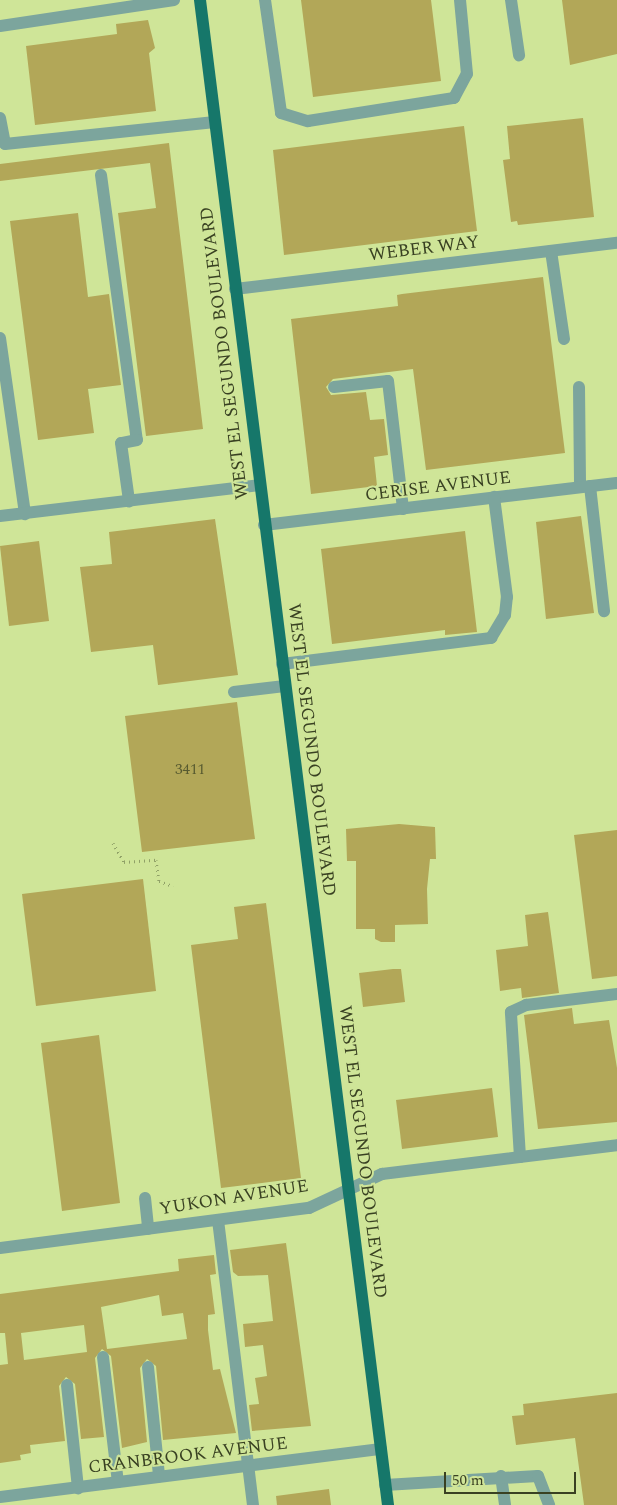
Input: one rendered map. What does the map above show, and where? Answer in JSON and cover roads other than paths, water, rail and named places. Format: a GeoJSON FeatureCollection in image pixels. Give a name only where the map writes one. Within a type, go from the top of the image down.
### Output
{"type":"FeatureCollection","features":[{"type":"Feature","properties":{"kind":"main road","name":"WEST EL SEGUNDO BOULEVARD"},"geometry":{"type":"LineString","coordinates":[[200,0],[259,486],[388,1505]]}},
{"type":"Feature","properties":{"kind":"street"},"geometry":{"type":"LineString","coordinates":[[0,26],[174,0]]}},
{"type":"Feature","properties":{"kind":"street"},"geometry":{"type":"LineString","coordinates":[[265,0],[282,113],[308,121],[454,98],[468,74],[460,0]]}},
{"type":"Feature","properties":{"kind":"street"},"geometry":{"type":"LineString","coordinates":[[511,0],[519,55]]}},
{"type":"Feature","properties":{"kind":"street"},"geometry":{"type":"LineString","coordinates":[[0,118],[4,144],[215,122]]}},
{"type":"Feature","properties":{"kind":"street"},"geometry":{"type":"LineString","coordinates":[[101,175],[137,440],[121,443],[129,502]]}},
{"type":"Feature","properties":{"kind":"street","name":"WEBER WAY"},"geometry":{"type":"LineString","coordinates":[[236,289],[617,244]]}},
{"type":"Feature","properties":{"kind":"street"},"geometry":{"type":"LineString","coordinates":[[551,251],[564,339]]}},
{"type":"Feature","properties":{"kind":"street"},"geometry":{"type":"LineString","coordinates":[[0,338],[25,514]]}},
{"type":"Feature","properties":{"kind":"street"},"geometry":{"type":"LineString","coordinates":[[334,388],[388,381],[403,508]]}},
{"type":"Feature","properties":{"kind":"street"},"geometry":{"type":"LineString","coordinates":[[579,386],[585,486],[604,611]]}},
{"type":"Feature","properties":{"kind":"street","name":"CERISE AVENUE"},"geometry":{"type":"LineString","coordinates":[[264,525],[617,483]]}},
{"type":"Feature","properties":{"kind":"street"},"geometry":{"type":"LineString","coordinates":[[0,516],[259,486]]}},
{"type":"Feature","properties":{"kind":"street"},"geometry":{"type":"LineString","coordinates":[[282,664],[491,638],[505,615],[507,597],[494,497]]}},
{"type":"Feature","properties":{"kind":"street"},"geometry":{"type":"LineString","coordinates":[[234,692],[285,686]]}},
{"type":"Feature","properties":{"kind":"street"},"geometry":{"type":"LineString","coordinates":[[520,1157],[511,1012],[526,1005],[617,994]]}},
{"type":"Feature","properties":{"kind":"street","name":"YUKON AVENUE"},"geometry":{"type":"LineString","coordinates":[[0,1248],[309,1208],[382,1174],[617,1145]]}},
{"type":"Feature","properties":{"kind":"street"},"geometry":{"type":"LineString","coordinates":[[145,1198],[148,1229]]}},
{"type":"Feature","properties":{"kind":"street"},"geometry":{"type":"LineString","coordinates":[[218,1220],[253,1505]]}},
{"type":"Feature","properties":{"kind":"street"},"geometry":{"type":"LineString","coordinates":[[103,1356],[118,1482]]}},
{"type":"Feature","properties":{"kind":"street"},"geometry":{"type":"LineString","coordinates":[[150,1367],[164,1476]]}},
{"type":"Feature","properties":{"kind":"street"},"geometry":{"type":"LineString","coordinates":[[67,1385],[78,1488]]}},
{"type":"Feature","properties":{"kind":"street","name":"CRANBROOK AVENUE"},"geometry":{"type":"LineString","coordinates":[[0,1497],[381,1449]]}},
{"type":"Feature","properties":{"kind":"street"},"geometry":{"type":"LineString","coordinates":[[385,1485],[501,1476],[538,1476],[549,1505]]}},
{"type":"Feature","properties":{"kind":"street"},"geometry":{"type":"LineString","coordinates":[[501,1476],[504,1505]]}}]}
